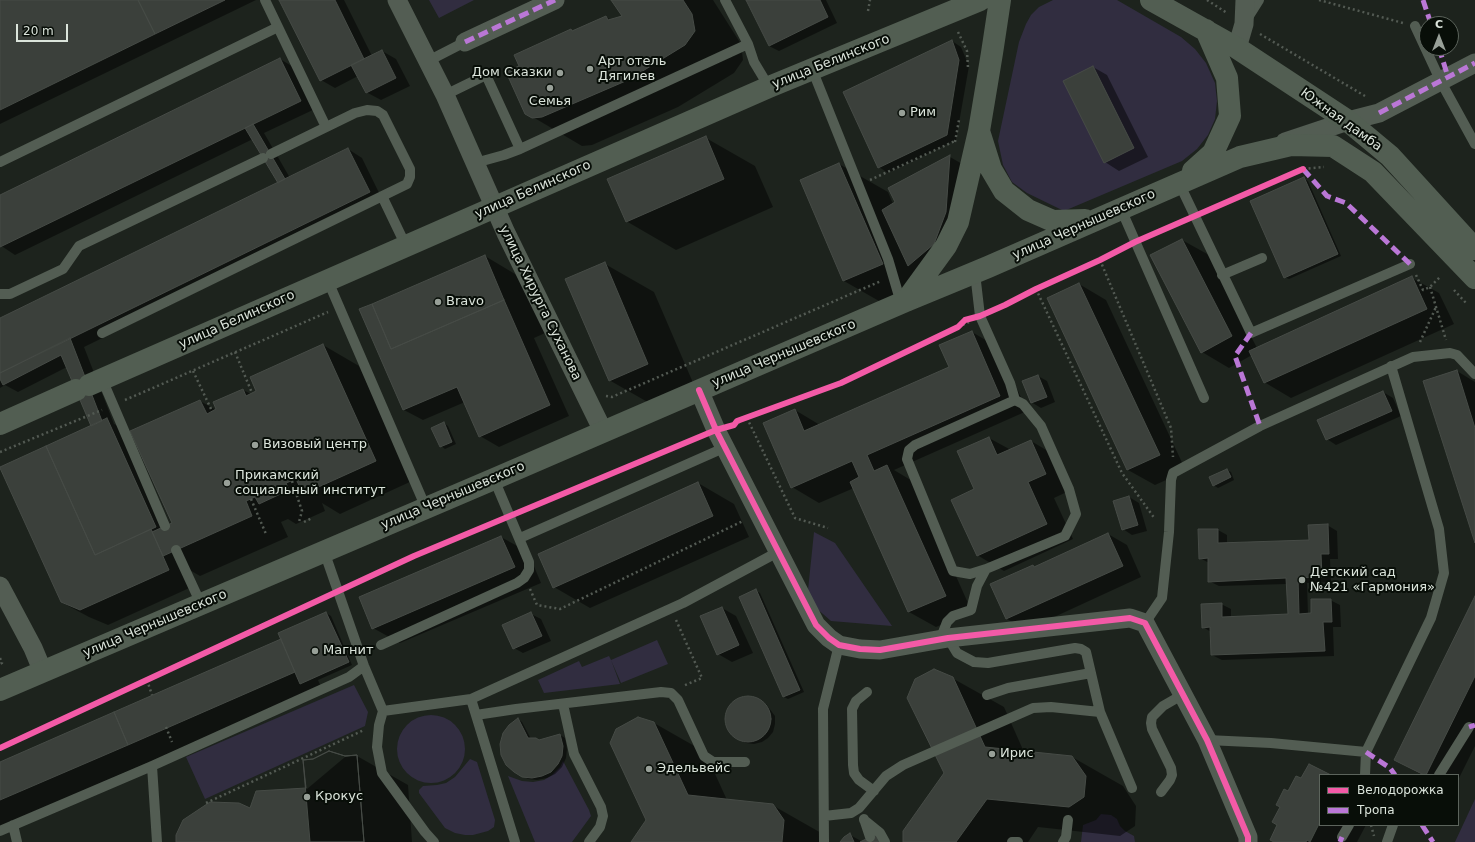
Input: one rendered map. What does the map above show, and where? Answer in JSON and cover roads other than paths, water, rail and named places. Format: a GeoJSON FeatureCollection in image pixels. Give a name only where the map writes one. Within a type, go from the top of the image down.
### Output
{"type":"FeatureCollection","features":[{"type":"Feature","properties":{"kind":"main road"},"geometry":{"type":"LineString","coordinates":[[904,302],[946,246],[958,222],[979,131],[1000,0]]}},
{"type":"Feature","properties":{"kind":"main road","name":"Южная дамба"},"geometry":{"type":"LineString","coordinates":[[1152,0],[1237,48],[1348,121],[1390,156],[1475,249]]}},
{"type":"Feature","properties":{"kind":"main road","name":"улица Белинского"},"geometry":{"type":"LineString","coordinates":[[0,424],[769,87],[971,2]]}},
{"type":"Feature","properties":{"kind":"main road"},"geometry":{"type":"LineString","coordinates":[[1179,183],[1213,153],[1230,116],[1227,78],[1206,30]]}},
{"type":"Feature","properties":{"kind":"main road"},"geometry":{"type":"LineString","coordinates":[[979,131],[991,169],[1004,191],[1028,210],[1053,221],[1096,220]]}},
{"type":"Feature","properties":{"kind":"main road","name":"улица Чернышевского"},"geometry":{"type":"LineString","coordinates":[[0,690],[904,302],[975,273],[1240,157],[1291,145],[1333,146],[1373,172]]}},
{"type":"Feature","properties":{"kind":"main road","name":"Южная дамба"},"geometry":{"type":"LineString","coordinates":[[1373,172],[1475,278]]}},
{"type":"Feature","properties":{"kind":"street","name":"улица Хирурга Суханова"},"geometry":{"type":"LineString","coordinates":[[397,0],[445,95],[506,233],[603,431]]}},
{"type":"Feature","properties":{"kind":"street"},"geometry":{"type":"LineString","coordinates":[[465,42],[555,0]]}},
{"type":"Feature","properties":{"kind":"street"},"geometry":{"type":"LineString","coordinates":[[1237,48],[1244,24],[1246,0]]}},
{"type":"Feature","properties":{"kind":"street","name":"улица Чернышевского"},"geometry":{"type":"LineString","coordinates":[[1240,157],[1379,112],[1441,82],[1475,63]]}},
{"type":"Feature","properties":{"kind":"street"},"geometry":{"type":"LineString","coordinates":[[699,390],[725,427],[726,447],[816,625],[839,645],[860,649],[880,650],[944,639],[1130,618],[1145,623],[1207,740],[1248,837],[1248,842]]}},
{"type":"Feature","properties":{"kind":"street"},"geometry":{"type":"LineString","coordinates":[[3,597],[33,648],[43,672]]}},
{"type":"Feature","properties":{"kind":"lane"},"geometry":{"type":"LineString","coordinates":[[265,0],[326,127]]}},
{"type":"Feature","properties":{"kind":"lane"},"geometry":{"type":"LineString","coordinates":[[725,0],[748,44],[754,62],[769,87]]}},
{"type":"Feature","properties":{"kind":"lane"},"geometry":{"type":"LineString","coordinates":[[1244,24],[1258,0]]}},
{"type":"Feature","properties":{"kind":"lane"},"geometry":{"type":"LineString","coordinates":[[1415,26],[1441,82],[1475,144]]}},
{"type":"Feature","properties":{"kind":"lane"},"geometry":{"type":"LineString","coordinates":[[0,162],[278,27]]}},
{"type":"Feature","properties":{"kind":"lane"},"geometry":{"type":"LineString","coordinates":[[428,60],[465,42]]}},
{"type":"Feature","properties":{"kind":"lane"},"geometry":{"type":"LineString","coordinates":[[475,162],[504,156],[748,44]]}},
{"type":"Feature","properties":{"kind":"lane"},"geometry":{"type":"LineString","coordinates":[[812,69],[904,302]]}},
{"type":"Feature","properties":{"kind":"lane"},"geometry":{"type":"LineString","coordinates":[[445,95],[486,75],[520,149]]}},
{"type":"Feature","properties":{"kind":"lane"},"geometry":{"type":"LineString","coordinates":[[0,294],[10,294],[63,269],[79,246],[355,113],[366,110],[377,111],[383,115],[410,169],[410,177],[407,184],[102,333]]}},
{"type":"Feature","properties":{"kind":"lane"},"geometry":{"type":"LineString","coordinates":[[1179,183],[1250,333],[1410,264]]}},
{"type":"Feature","properties":{"kind":"lane"},"geometry":{"type":"LineString","coordinates":[[382,196],[406,246]]}},
{"type":"Feature","properties":{"kind":"lane"},"geometry":{"type":"LineString","coordinates":[[1121,209],[1204,398]]}},
{"type":"Feature","properties":{"kind":"lane"},"geometry":{"type":"LineString","coordinates":[[1222,275],[1262,258]]}},
{"type":"Feature","properties":{"kind":"lane"},"geometry":{"type":"LineString","coordinates":[[975,273],[980,316],[1010,383],[1015,400],[1023,404],[1041,426],[1069,489],[1076,514],[1065,536],[986,569],[970,574],[953,571],[907,459],[909,450],[915,445],[1015,400]]}},
{"type":"Feature","properties":{"kind":"lane"},"geometry":{"type":"LineString","coordinates":[[328,280],[426,508]]}},
{"type":"Feature","properties":{"kind":"lane"},"geometry":{"type":"LineString","coordinates":[[1145,623],[1162,598],[1169,532],[1171,480],[1173,473],[1260,426],[1413,357],[1450,353],[1457,355],[1475,374]]}},
{"type":"Feature","properties":{"kind":"lane"},"geometry":{"type":"LineString","coordinates":[[1365,774],[1366,752],[1431,618],[1444,573],[1439,529],[1391,366]]}},
{"type":"Feature","properties":{"kind":"lane"},"geometry":{"type":"LineString","coordinates":[[89,385],[114,405],[165,526]]}},
{"type":"Feature","properties":{"kind":"lane"},"geometry":{"type":"LineString","coordinates":[[520,538],[726,447]]}},
{"type":"Feature","properties":{"kind":"lane"},"geometry":{"type":"LineString","coordinates":[[381,645],[517,583],[524,578],[529,570],[529,562],[494,479]]}},
{"type":"Feature","properties":{"kind":"lane"},"geometry":{"type":"LineString","coordinates":[[176,550],[201,604]]}},
{"type":"Feature","properties":{"kind":"lane"},"geometry":{"type":"LineString","coordinates":[[324,551],[364,666],[383,711],[379,725],[377,748],[382,773],[434,842]]}},
{"type":"Feature","properties":{"kind":"lane"},"geometry":{"type":"LineString","coordinates":[[383,711],[471,699],[683,602],[778,552]]}},
{"type":"Feature","properties":{"kind":"lane"},"geometry":{"type":"LineString","coordinates":[[986,569],[977,586],[971,610],[953,616],[947,622],[944,639],[957,653],[974,662],[988,663],[1075,648],[1086,652],[1100,712],[1132,788]]}},
{"type":"Feature","properties":{"kind":"lane"},"geometry":{"type":"LineString","coordinates":[[824,842],[823,709],[839,645]]}},
{"type":"Feature","properties":{"kind":"lane"},"geometry":{"type":"LineString","coordinates":[[0,830],[152,766],[350,677],[364,666]]}},
{"type":"Feature","properties":{"kind":"lane"},"geometry":{"type":"LineString","coordinates":[[987,695],[1008,688],[1091,673]]}},
{"type":"Feature","properties":{"kind":"lane"},"geometry":{"type":"LineString","coordinates":[[476,715],[661,692],[671,693],[678,700],[704,756],[713,762],[745,762]]}},
{"type":"Feature","properties":{"kind":"lane"},"geometry":{"type":"LineString","coordinates":[[867,692],[856,701],[852,710],[853,765],[854,773],[859,780],[874,791]]}},
{"type":"Feature","properties":{"kind":"lane"},"geometry":{"type":"LineString","coordinates":[[1162,792],[1172,775],[1171,768],[1152,729],[1152,716],[1163,706],[1182,695]]}},
{"type":"Feature","properties":{"kind":"lane"},"geometry":{"type":"LineString","coordinates":[[471,699],[515,842]]}},
{"type":"Feature","properties":{"kind":"lane"},"geometry":{"type":"LineString","coordinates":[[563,704],[574,754],[601,807],[603,816],[600,827],[589,842]]}},
{"type":"Feature","properties":{"kind":"lane"},"geometry":{"type":"LineString","coordinates":[[824,816],[845,815],[851,813],[859,808],[886,776],[903,765],[1033,708],[1050,707],[1100,712]]}},
{"type":"Feature","properties":{"kind":"lane"},"geometry":{"type":"LineString","coordinates":[[1440,774],[1469,727]]}},
{"type":"Feature","properties":{"kind":"lane"},"geometry":{"type":"LineString","coordinates":[[1207,740],[1271,743],[1366,752]]}},
{"type":"Feature","properties":{"kind":"lane"},"geometry":{"type":"LineString","coordinates":[[152,766],[157,842]]}},
{"type":"Feature","properties":{"kind":"lane"},"geometry":{"type":"LineString","coordinates":[[859,808],[870,838]]}},
{"type":"Feature","properties":{"kind":"lane"},"geometry":{"type":"LineString","coordinates":[[864,820],[880,833],[885,842]]}},
{"type":"Feature","properties":{"kind":"lane"},"geometry":{"type":"LineString","coordinates":[[1063,842],[1066,838],[1068,820]]}},
{"type":"Feature","properties":{"kind":"lane"},"geometry":{"type":"LineString","coordinates":[[12,825],[17,842]]}},
{"type":"Feature","properties":{"kind":"lane"},"geometry":{"type":"LineString","coordinates":[[1342,838],[1348,826]]}},
{"type":"Feature","properties":{"kind":"lane"},"geometry":{"type":"LineString","coordinates":[[1387,842],[1393,826]]}},
{"type":"Feature","properties":{"kind":"lane"},"geometry":{"type":"LineString","coordinates":[[1012,842],[1018,842]]}},
{"type":"Feature","properties":{"kind":"place","name":"Арт отель Дягилев"},"geometry":{"type":"Point","coordinates":[590,69]}},
{"type":"Feature","properties":{"kind":"place","name":"Дом Сказки"},"geometry":{"type":"Point","coordinates":[560,73]}},
{"type":"Feature","properties":{"kind":"place","name":"Семья"},"geometry":{"type":"Point","coordinates":[550,88]}},
{"type":"Feature","properties":{"kind":"place","name":"Рим"},"geometry":{"type":"Point","coordinates":[902,113]}},
{"type":"Feature","properties":{"kind":"place","name":"Bravo"},"geometry":{"type":"Point","coordinates":[438,302]}},
{"type":"Feature","properties":{"kind":"place","name":"Визовый центр"},"geometry":{"type":"Point","coordinates":[255,445]}},
{"type":"Feature","properties":{"kind":"place","name":"Прикамский социальный институт"},"geometry":{"type":"Point","coordinates":[227,483]}},
{"type":"Feature","properties":{"kind":"place","name":"Детский сад №421 «Гармония»"},"geometry":{"type":"Point","coordinates":[1302,580]}},
{"type":"Feature","properties":{"kind":"place","name":"Магнит"},"geometry":{"type":"Point","coordinates":[315,651]}},
{"type":"Feature","properties":{"kind":"place","name":"Ирис"},"geometry":{"type":"Point","coordinates":[992,754]}},
{"type":"Feature","properties":{"kind":"place","name":"Эдельвейс"},"geometry":{"type":"Point","coordinates":[649,769]}},
{"type":"Feature","properties":{"kind":"place","name":"Крокус"},"geometry":{"type":"Point","coordinates":[307,797]}}]}
